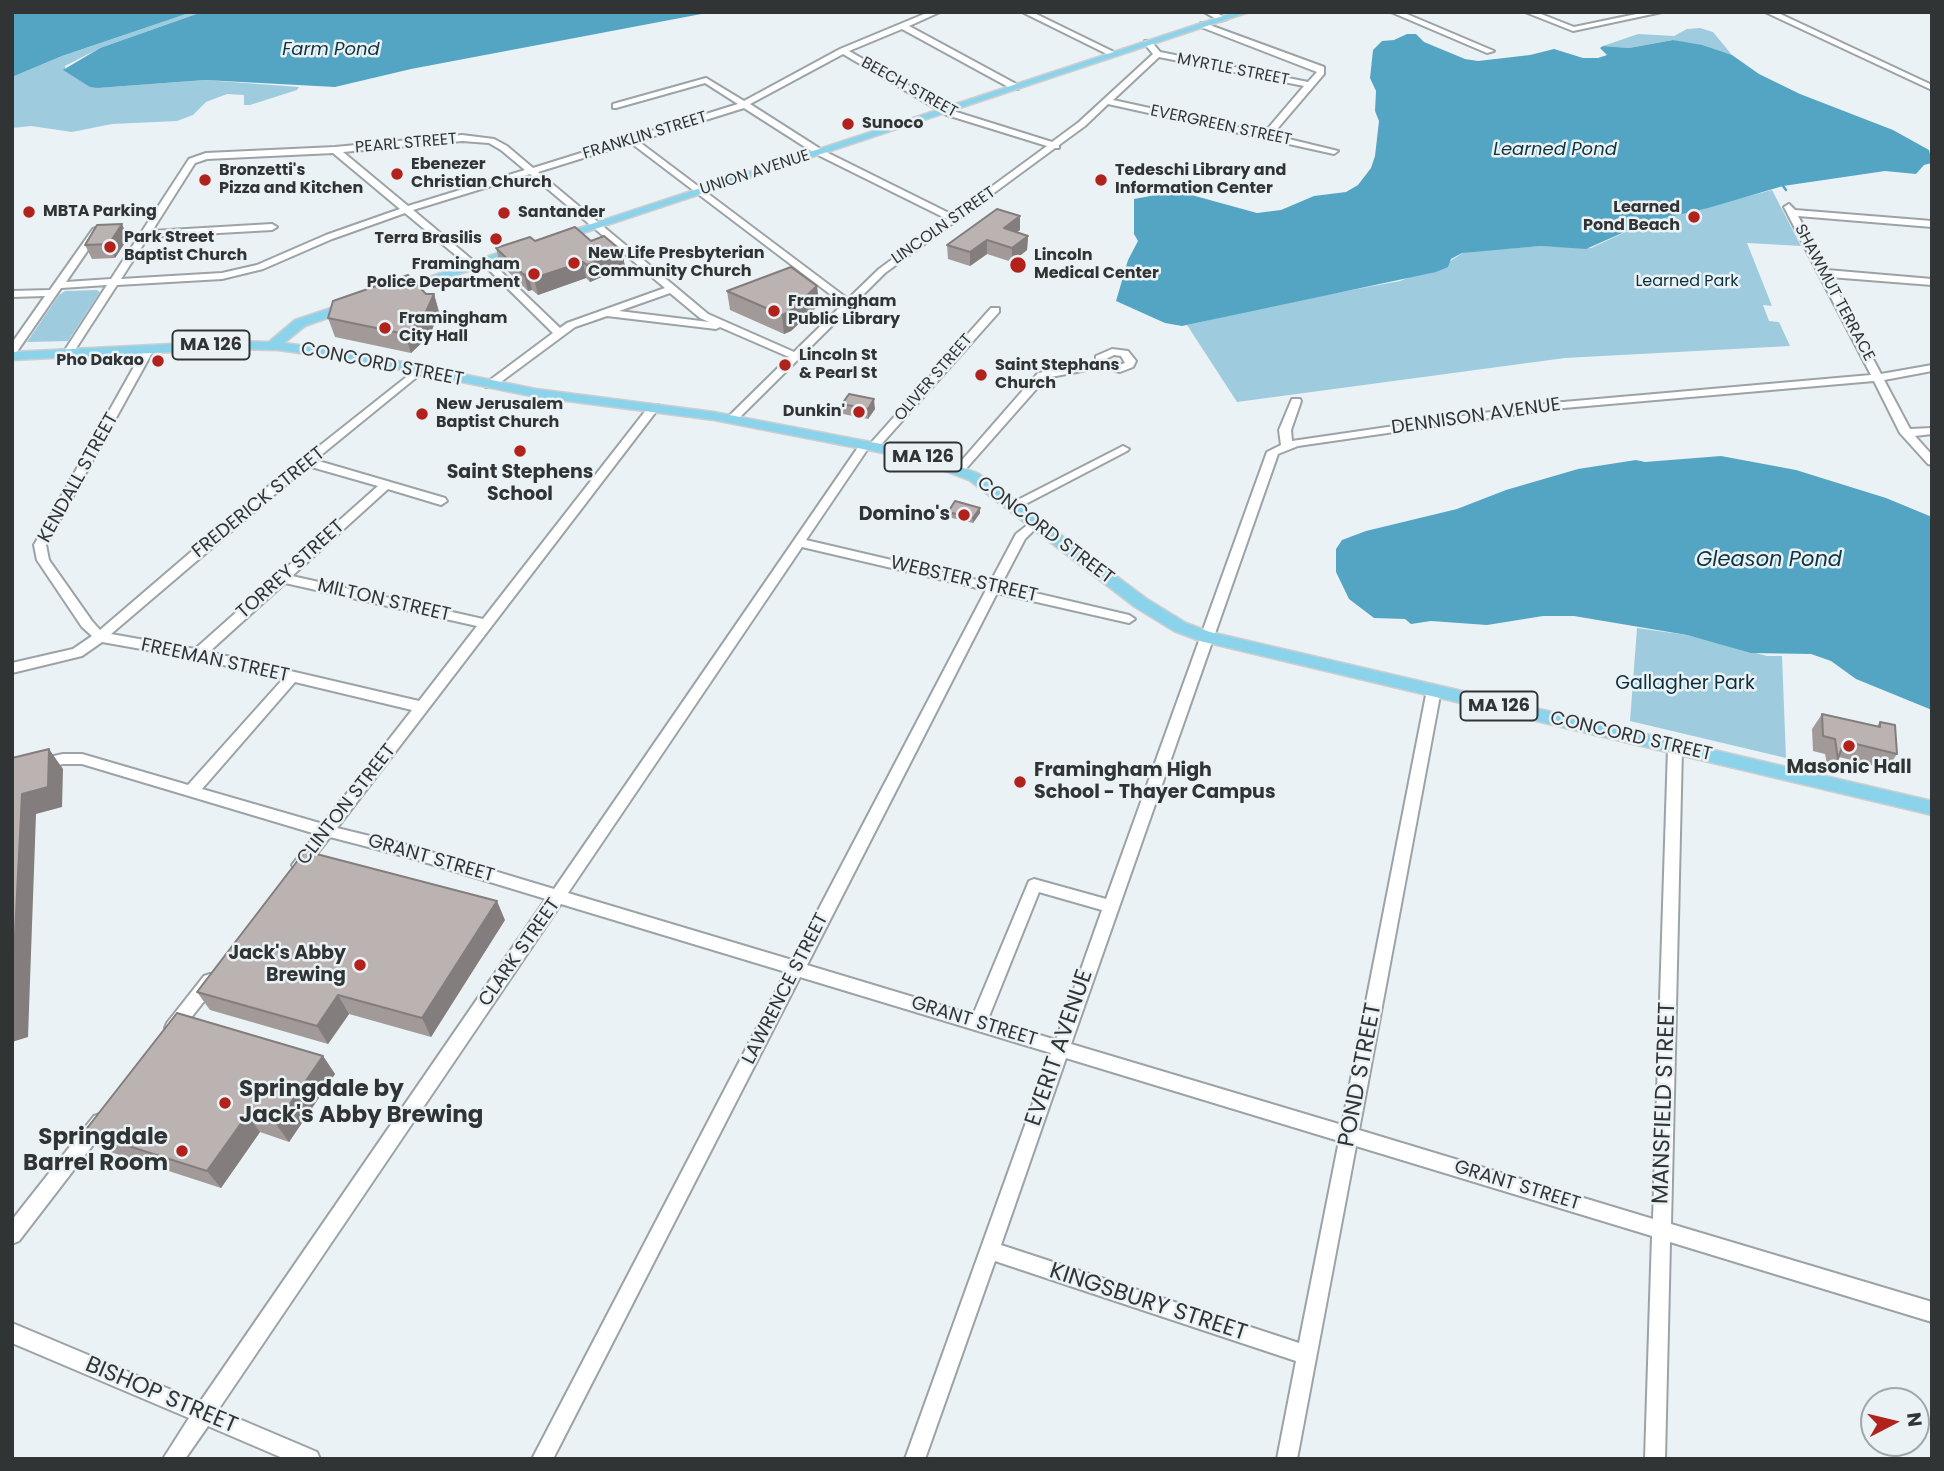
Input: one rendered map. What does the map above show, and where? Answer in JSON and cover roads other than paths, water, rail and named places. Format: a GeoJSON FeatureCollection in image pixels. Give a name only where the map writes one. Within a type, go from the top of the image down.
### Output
{"type":"FeatureCollection","features":[{"type":"Feature","properties":{"kind":"main road","name":"UNION AVENUE"},"geometry":{"type":"LineString","coordinates":[[548,240],[1245,12]]}},
{"type":"Feature","properties":{"kind":"main road"},"geometry":{"type":"LineString","coordinates":[[272,345],[300,323],[535,245]]}},
{"type":"Feature","properties":{"kind":"main road","name":"CONCORD STREET"},"geometry":{"type":"LineString","coordinates":[[12,353],[272,345],[346,355],[490,385],[732,419],[869,445],[960,469],[1141,603],[1180,627],[1206,637],[1932,808]]}},
{"type":"Feature","properties":{"kind":"street","name":"FRANKLIN STREET"},"geometry":{"type":"LineString","coordinates":[[12,294],[113,282],[242,272],[405,210],[745,104],[843,51],[936,12]]}},
{"type":"Feature","properties":{"kind":"street"},"geometry":{"type":"LineString","coordinates":[[1026,12],[1114,54]]}},
{"type":"Feature","properties":{"kind":"street"},"geometry":{"type":"LineString","coordinates":[[1208,12],[1223,19]]}},
{"type":"Feature","properties":{"kind":"street"},"geometry":{"type":"LineString","coordinates":[[1395,12],[1490,51]]}},
{"type":"Feature","properties":{"kind":"street"},"geometry":{"type":"LineString","coordinates":[[1529,12],[1573,29],[1636,14],[1658,12]]}},
{"type":"Feature","properties":{"kind":"street"},"geometry":{"type":"LineString","coordinates":[[1769,12],[1932,88]]}},
{"type":"Feature","properties":{"kind":"street"},"geometry":{"type":"LineString","coordinates":[[1204,25],[1322,71],[1266,136]]}},
{"type":"Feature","properties":{"kind":"street"},"geometry":{"type":"LineString","coordinates":[[903,26],[1015,87]]}},
{"type":"Feature","properties":{"kind":"street"},"geometry":{"type":"LineString","coordinates":[[1148,43],[1157,54]]}},
{"type":"Feature","properties":{"kind":"street","name":"BEECH STREET"},"geometry":{"type":"LineString","coordinates":[[843,51],[945,110],[1056,146]]}},
{"type":"Feature","properties":{"kind":"street","name":"MYRTLE STREET"},"geometry":{"type":"LineString","coordinates":[[1157,54],[1309,85]]}},
{"type":"Feature","properties":{"kind":"street","name":"LINCOLN STREET"},"geometry":{"type":"LineString","coordinates":[[732,419],[892,262],[1056,146],[1157,54]]}},
{"type":"Feature","properties":{"kind":"street"},"geometry":{"type":"LineString","coordinates":[[616,106],[706,80],[819,152],[954,219]]}},
{"type":"Feature","properties":{"kind":"street","name":"EVERGREEN STREET"},"geometry":{"type":"LineString","coordinates":[[1107,101],[1334,151]]}},
{"type":"Feature","properties":{"kind":"street","name":"PEARL STREET"},"geometry":{"type":"LineString","coordinates":[[144,234],[190,163],[197,159],[335,150],[450,138],[482,139],[504,148],[704,316],[795,356]]}},
{"type":"Feature","properties":{"kind":"street"},"geometry":{"type":"LineString","coordinates":[[632,141],[848,303]]}},
{"type":"Feature","properties":{"kind":"street"},"geometry":{"type":"LineString","coordinates":[[335,150],[405,210],[479,263],[528,303],[558,332]]}},
{"type":"Feature","properties":{"kind":"street","name":"SHAWMUT TERRACE"},"geometry":{"type":"LineString","coordinates":[[1932,224],[1790,210],[1906,433],[1932,462]]}},
{"type":"Feature","properties":{"kind":"street"},"geometry":{"type":"LineString","coordinates":[[12,353],[99,226]]}},
{"type":"Feature","properties":{"kind":"street"},"geometry":{"type":"LineString","coordinates":[[68,353],[144,234],[272,228]]}},
{"type":"Feature","properties":{"kind":"street"},"geometry":{"type":"LineString","coordinates":[[1823,273],[1932,282]]}},
{"type":"Feature","properties":{"kind":"street"},"geometry":{"type":"LineString","coordinates":[[490,385],[558,332],[603,312],[672,289]]}},
{"type":"Feature","properties":{"kind":"street","name":"OLIVER STREET"},"geometry":{"type":"LineString","coordinates":[[869,445],[995,310]]}},
{"type":"Feature","properties":{"kind":"street"},"geometry":{"type":"LineString","coordinates":[[603,312],[725,327]]}},
{"type":"Feature","properties":{"kind":"street","name":"KENDALL STREET"},"geometry":{"type":"LineString","coordinates":[[100,637],[87,624],[43,560],[40,545],[149,349]]}},
{"type":"Feature","properties":{"kind":"street"},"geometry":{"type":"LineString","coordinates":[[960,469],[1042,375],[1102,364]]}},
{"type":"Feature","properties":{"kind":"street","name":"DENNISON AVENUE"},"geometry":{"type":"LineString","coordinates":[[1287,445],[1569,404],[1878,379],[1932,368]]}},
{"type":"Feature","properties":{"kind":"street","name":"FREDERICK STREET"},"geometry":{"type":"LineString","coordinates":[[100,637],[419,370]]}},
{"type":"Feature","properties":{"kind":"street"},"geometry":{"type":"LineString","coordinates":[[1206,637],[1271,456],[1287,445],[1284,430],[1296,401]]}},
{"type":"Feature","properties":{"kind":"street","name":"CLINTON STREET"},"geometry":{"type":"LineString","coordinates":[[292,875],[654,407]]}},
{"type":"Feature","properties":{"kind":"street"},"geometry":{"type":"LineString","coordinates":[[1906,433],[1932,431]]}},
{"type":"Feature","properties":{"kind":"street","name":"CLARK STREET"},"geometry":{"type":"LineString","coordinates":[[173,1459],[869,445]]}},
{"type":"Feature","properties":{"kind":"street"},"geometry":{"type":"LineString","coordinates":[[1012,506],[1123,449]]}},
{"type":"Feature","properties":{"kind":"street"},"geometry":{"type":"LineString","coordinates":[[308,462],[441,501]]}},
{"type":"Feature","properties":{"kind":"street","name":"TORREY STREET"},"geometry":{"type":"LineString","coordinates":[[198,654],[385,486]]}},
{"type":"Feature","properties":{"kind":"street","name":"LAWRENCE STREET"},"geometry":{"type":"LineString","coordinates":[[542,1459],[1020,537],[1035,523]]}},
{"type":"Feature","properties":{"kind":"street","name":"WEBSTER STREET"},"geometry":{"type":"LineString","coordinates":[[800,543],[1129,619]]}},
{"type":"Feature","properties":{"kind":"street","name":"MILTON STREET"},"geometry":{"type":"LineString","coordinates":[[282,578],[487,624]]}},
{"type":"Feature","properties":{"kind":"street"},"geometry":{"type":"LineString","coordinates":[[12,668],[76,653],[100,637]]}},
{"type":"Feature","properties":{"kind":"street","name":"FREEMAN STREET"},"geometry":{"type":"LineString","coordinates":[[100,637],[198,654],[422,707]]}},
{"type":"Feature","properties":{"kind":"street","name":"EVERIT AVENUE"},"geometry":{"type":"LineString","coordinates":[[915,1459],[1206,637]]}},
{"type":"Feature","properties":{"kind":"street"},"geometry":{"type":"LineString","coordinates":[[191,792],[292,677]]}},
{"type":"Feature","properties":{"kind":"street","name":"POND STREET"},"geometry":{"type":"LineString","coordinates":[[1287,1459],[1434,690]]}},
{"type":"Feature","properties":{"kind":"street","name":"MANSFIELD STREET"},"geometry":{"type":"LineString","coordinates":[[1655,1459],[1675,748]]}},
{"type":"Feature","properties":{"kind":"street","name":"GRANT STREET"},"geometry":{"type":"LineString","coordinates":[[12,770],[63,759],[82,759],[326,831],[405,850],[1932,1312]]}},
{"type":"Feature","properties":{"kind":"street"},"geometry":{"type":"LineString","coordinates":[[978,1023],[1034,885],[1110,906]]}},
{"type":"Feature","properties":{"kind":"street"},"geometry":{"type":"LineString","coordinates":[[164,1039],[224,962]]}},
{"type":"Feature","properties":{"kind":"street"},"geometry":{"type":"LineString","coordinates":[[12,1235],[113,1105]]}},
{"type":"Feature","properties":{"kind":"street","name":"KINGSBURY STREET"},"geometry":{"type":"LineString","coordinates":[[989,1250],[1307,1355]]}},
{"type":"Feature","properties":{"kind":"street","name":"BISHOP STREET"},"geometry":{"type":"LineString","coordinates":[[12,1333],[310,1459]]}},
{"type":"Feature","properties":{"kind":"water"},"geometry":{"type":"Polygon","coordinates":[[[12,12],[192,12],[62,56],[12,77],[12,12]]]}},
{"type":"Feature","properties":{"kind":"water","name":"Farm Pond"},"geometry":{"type":"Polygon","coordinates":[[[202,12],[712,12],[411,69],[335,87],[205,80],[98,88],[90,87],[63,70],[100,48],[202,12]]]}},
{"type":"Feature","properties":{"kind":"water","name":"Learned Pond"},"geometry":{"type":"Polygon","coordinates":[[[1407,34],[1416,34],[1424,42],[1465,59],[1478,61],[1530,55],[1554,49],[1583,58],[1598,58],[1607,55],[1600,48],[1603,46],[1629,48],[1673,40],[1702,45],[1732,55],[1759,74],[1800,94],[1893,130],[1929,150],[1932,163],[1924,165],[1916,174],[1885,171],[1783,186],[1647,222],[1586,249],[1541,246],[1462,253],[1451,259],[1448,267],[1436,272],[1182,326],[1165,323],[1116,301],[1128,260],[1138,241],[1134,234],[1134,199],[1177,191],[1257,213],[1281,210],[1314,196],[1346,192],[1358,185],[1371,168],[1375,156],[1379,121],[1375,111],[1376,91],[1370,78],[1373,50],[1382,41],[1394,40],[1407,34]]]}},
{"type":"Feature","properties":{"kind":"water","name":"Gleason Pond"},"geometry":{"type":"Polygon","coordinates":[[[1721,456],[1796,470],[1886,498],[1932,517],[1932,710],[1856,679],[1831,661],[1811,654],[1751,653],[1687,635],[1574,616],[1543,616],[1487,625],[1431,621],[1411,624],[1405,619],[1374,618],[1349,599],[1336,572],[1336,549],[1342,540],[1366,531],[1457,509],[1506,490],[1578,469],[1636,460],[1645,462],[1721,456]]]}},
{"type":"Feature","properties":{"kind":"waterway"},"geometry":{"type":"LineString","coordinates":[[1783,186],[1786,190]]}},
{"type":"Feature","properties":{"kind":"place","name":"Sunoco"},"geometry":{"type":"Point","coordinates":[848,124]}},
{"type":"Feature","properties":{"kind":"place","name":"Ebenezer Christian Church"},"geometry":{"type":"Point","coordinates":[397,174]}},
{"type":"Feature","properties":{"kind":"place","name":"Bronzetti's Pizza and Kitchen"},"geometry":{"type":"Point","coordinates":[205,180]}},
{"type":"Feature","properties":{"kind":"place","name":"Tedeschi Library and Information Center"},"geometry":{"type":"Point","coordinates":[1101,180]}},
{"type":"Feature","properties":{"kind":"place","name":"MBTA Parking"},"geometry":{"type":"Point","coordinates":[29,212]}},
{"type":"Feature","properties":{"kind":"place","name":"Santander"},"geometry":{"type":"Point","coordinates":[504,213]}},
{"type":"Feature","properties":{"kind":"place","name":"Learned Pond Beach"},"geometry":{"type":"Point","coordinates":[1694,217]}},
{"type":"Feature","properties":{"kind":"place","name":"Terra Brasilis"},"geometry":{"type":"Point","coordinates":[496,239]}},
{"type":"Feature","properties":{"kind":"place","name":"Park Street Baptist Church"},"geometry":{"type":"Point","coordinates":[110,247]}},
{"type":"Feature","properties":{"kind":"place","name":"New Life Presbyterian Community Church"},"geometry":{"type":"Point","coordinates":[574,263]}},
{"type":"Feature","properties":{"kind":"place","name":"Lincoln Medical Center"},"geometry":{"type":"Point","coordinates":[1018,265]}},
{"type":"Feature","properties":{"kind":"place","name":"Framingham Police Department"},"geometry":{"type":"Point","coordinates":[534,274]}},
{"type":"Feature","properties":{"kind":"place","name":"Framingham Public Library"},"geometry":{"type":"Point","coordinates":[774,311]}},
{"type":"Feature","properties":{"kind":"place","name":"Framingham City Hall"},"geometry":{"type":"Point","coordinates":[385,328]}},
{"type":"Feature","properties":{"kind":"place","name":"Pho Dakao"},"geometry":{"type":"Point","coordinates":[158,361]}},
{"type":"Feature","properties":{"kind":"place","name":"Lincoln St & Pearl St"},"geometry":{"type":"Point","coordinates":[785,365]}},
{"type":"Feature","properties":{"kind":"place","name":"Saint Stephans Church"},"geometry":{"type":"Point","coordinates":[981,375]}},
{"type":"Feature","properties":{"kind":"place","name":"Dunkin'"},"geometry":{"type":"Point","coordinates":[859,412]}},
{"type":"Feature","properties":{"kind":"place","name":"New Jerusalem Baptist Church"},"geometry":{"type":"Point","coordinates":[422,414]}},
{"type":"Feature","properties":{"kind":"place","name":"Saint Stephens School"},"geometry":{"type":"Point","coordinates":[520,451]}},
{"type":"Feature","properties":{"kind":"place","name":"Domino's"},"geometry":{"type":"Point","coordinates":[964,515]}},
{"type":"Feature","properties":{"kind":"place","name":"Masonic Hall"},"geometry":{"type":"Point","coordinates":[1849,746]}},
{"type":"Feature","properties":{"kind":"place","name":"Framingham High School - Thayer Campus"},"geometry":{"type":"Point","coordinates":[1020,782]}},
{"type":"Feature","properties":{"kind":"place","name":"Jack's Abby Brewing"},"geometry":{"type":"Point","coordinates":[360,965]}},
{"type":"Feature","properties":{"kind":"place","name":"Springdale by Jack's Abby Brewing"},"geometry":{"type":"Point","coordinates":[225,1103]}},
{"type":"Feature","properties":{"kind":"place","name":"Springdale Barrel Room"},"geometry":{"type":"Point","coordinates":[182,1151]}},
{"type":"Feature","properties":{"kind":"park label","name":"Learned Park"},"geometry":{"type":"Point","coordinates":[1687,282]}},
{"type":"Feature","properties":{"kind":"park label","name":"Gallagher Park"},"geometry":{"type":"Point","coordinates":[1685,684]}}]}
